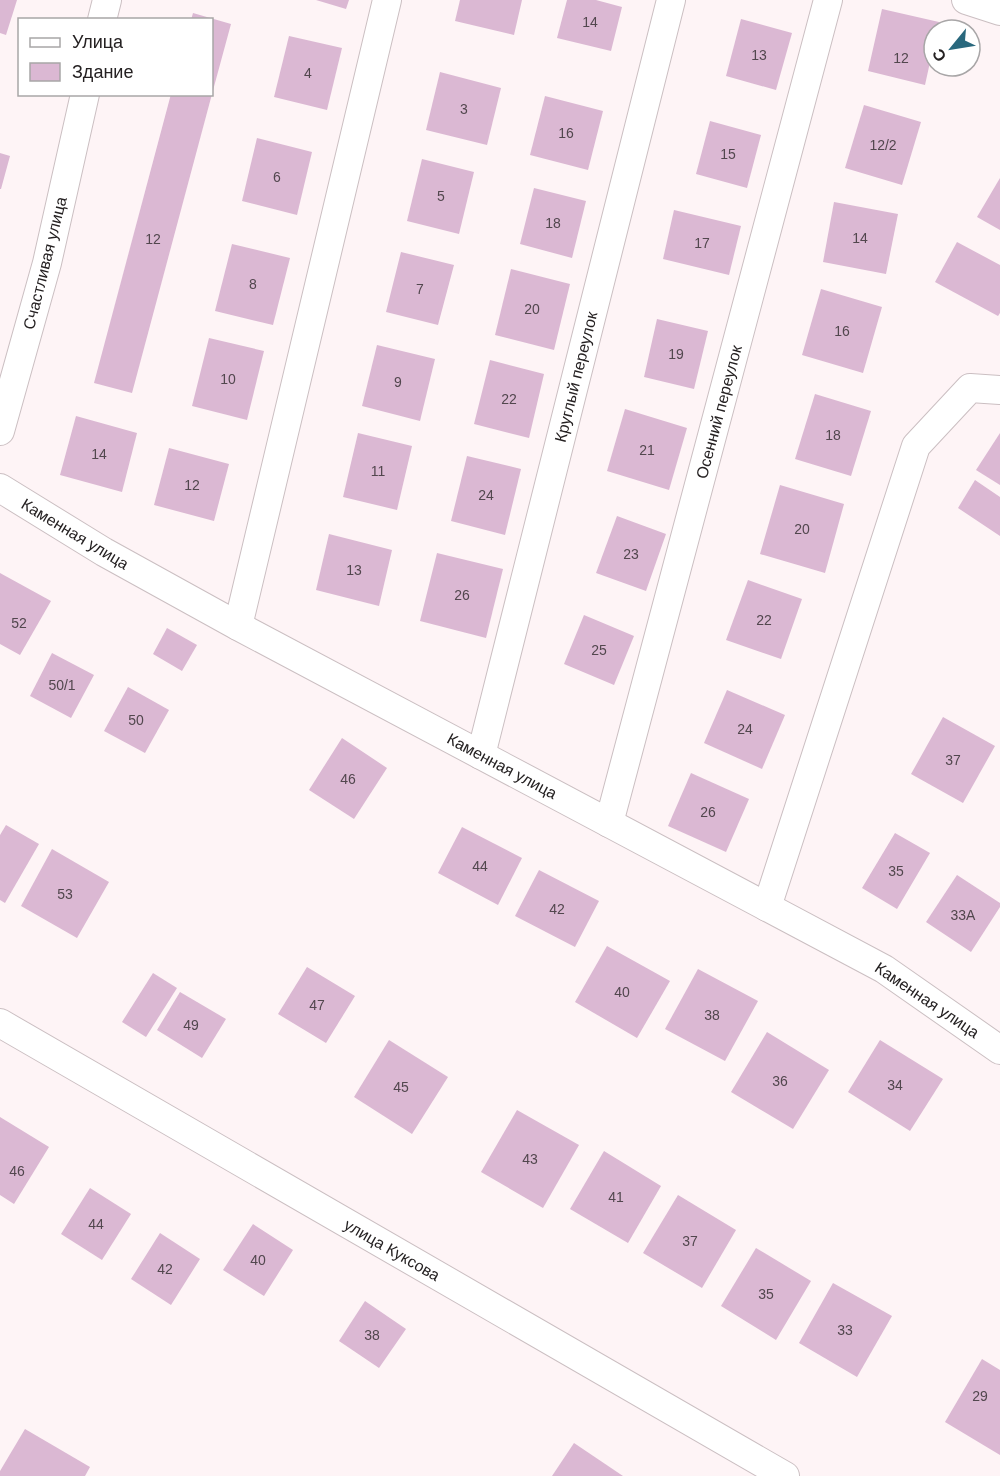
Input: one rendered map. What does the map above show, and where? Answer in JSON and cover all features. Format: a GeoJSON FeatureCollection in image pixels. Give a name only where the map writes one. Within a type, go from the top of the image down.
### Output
{"type":"FeatureCollection","features":[{"type":"Feature","properties":{"kind":"street"},"geometry":{"type":"LineString","coordinates":[[102,18],[107,0]]}},
{"type":"Feature","properties":{"kind":"street"},"geometry":{"type":"LineString","coordinates":[[238,626],[387,0]]}},
{"type":"Feature","properties":{"kind":"street","name":"Круглый переулок"},"geometry":{"type":"LineString","coordinates":[[481,755],[671,0]]}},
{"type":"Feature","properties":{"kind":"street","name":"Осенний переулок"},"geometry":{"type":"LineString","coordinates":[[609,823],[828,0]]}},
{"type":"Feature","properties":{"kind":"street"},"geometry":{"type":"LineString","coordinates":[[966,0],[1000,11]]}},
{"type":"Feature","properties":{"kind":"street","name":"Счастливая улица"},"geometry":{"type":"LineString","coordinates":[[0,431],[46,263],[85,96]]}},
{"type":"Feature","properties":{"kind":"street"},"geometry":{"type":"LineString","coordinates":[[767,907],[916,446],[970,388],[1000,389]]}},
{"type":"Feature","properties":{"kind":"street","name":"Каменная улица"},"geometry":{"type":"LineString","coordinates":[[0,488],[104,552],[238,626],[884,969],[1000,1050]]}},
{"type":"Feature","properties":{"kind":"street","name":"улица Куксова"},"geometry":{"type":"LineString","coordinates":[[0,1023],[785,1476]]}},
{"type":"Feature","properties":{"kind":"building"},"geometry":{"type":"Polygon","coordinates":[[[0,0],[17,0],[6,35],[0,33],[0,0]]]}},
{"type":"Feature","properties":{"kind":"building"},"geometry":{"type":"Polygon","coordinates":[[[316,0],[349,0],[346,9],[316,0]]]}},
{"type":"Feature","properties":{"kind":"building"},"geometry":{"type":"Polygon","coordinates":[[[460,0],[522,0],[514,35],[455,21],[460,0]]]}},
{"type":"Feature","properties":{"kind":"building"},"geometry":{"type":"Polygon","coordinates":[[[567,0],[596,0],[622,7],[611,51],[557,38],[567,0]]]}},
{"type":"Feature","properties":{"kind":"building"},"geometry":{"type":"Polygon","coordinates":[[[882,9],[922,18],[922,78],[927,78],[925,85],[868,71],[882,9]]]}},
{"type":"Feature","properties":{"kind":"building"},"geometry":{"type":"Polygon","coordinates":[[[193,13],[210,18],[192,18],[193,13]]]}},
{"type":"Feature","properties":{"kind":"building"},"geometry":{"type":"Polygon","coordinates":[[[213,19],[231,24],[213,90],[213,19]]]}},
{"type":"Feature","properties":{"kind":"building"},"geometry":{"type":"Polygon","coordinates":[[[741,19],[792,33],[776,90],[726,76],[741,19]]]}},
{"type":"Feature","properties":{"kind":"building"},"geometry":{"type":"Polygon","coordinates":[[[289,36],[342,48],[327,110],[274,97],[289,36]]]}},
{"type":"Feature","properties":{"kind":"building"},"geometry":{"type":"Polygon","coordinates":[[[440,72],[501,88],[487,145],[426,130],[440,72]]]}},
{"type":"Feature","properties":{"kind":"building"},"geometry":{"type":"Polygon","coordinates":[[[170,96],[211,96],[132,393],[94,383],[170,96]]]}},
{"type":"Feature","properties":{"kind":"building"},"geometry":{"type":"Polygon","coordinates":[[[545,96],[603,111],[588,170],[530,155],[545,96]]]}},
{"type":"Feature","properties":{"kind":"building"},"geometry":{"type":"Polygon","coordinates":[[[864,105],[921,122],[902,185],[845,168],[864,105]]]}},
{"type":"Feature","properties":{"kind":"building"},"geometry":{"type":"Polygon","coordinates":[[[710,121],[761,135],[747,188],[696,174],[710,121]]]}},
{"type":"Feature","properties":{"kind":"building"},"geometry":{"type":"Polygon","coordinates":[[[257,138],[312,152],[297,215],[242,201],[257,138]]]}},
{"type":"Feature","properties":{"kind":"building"},"geometry":{"type":"Polygon","coordinates":[[[0,153],[10,156],[1,189],[0,189],[0,153]]]}},
{"type":"Feature","properties":{"kind":"building"},"geometry":{"type":"Polygon","coordinates":[[[422,159],[474,172],[459,234],[407,221],[422,159]]]}},
{"type":"Feature","properties":{"kind":"building"},"geometry":{"type":"Polygon","coordinates":[[[1000,178],[1000,230],[977,217],[1000,178]]]}},
{"type":"Feature","properties":{"kind":"building"},"geometry":{"type":"Polygon","coordinates":[[[534,188],[586,201],[572,258],[520,244],[534,188]]]}},
{"type":"Feature","properties":{"kind":"building"},"geometry":{"type":"Polygon","coordinates":[[[834,202],[898,214],[886,274],[823,262],[834,202]]]}},
{"type":"Feature","properties":{"kind":"building"},"geometry":{"type":"Polygon","coordinates":[[[674,210],[741,226],[729,275],[663,259],[674,210]]]}},
{"type":"Feature","properties":{"kind":"building"},"geometry":{"type":"Polygon","coordinates":[[[957,242],[1000,265],[1000,313],[998,316],[935,282],[957,242]]]}},
{"type":"Feature","properties":{"kind":"building"},"geometry":{"type":"Polygon","coordinates":[[[232,244],[290,258],[273,325],[215,311],[232,244]]]}},
{"type":"Feature","properties":{"kind":"building"},"geometry":{"type":"Polygon","coordinates":[[[401,252],[454,265],[438,325],[386,312],[401,252]]]}},
{"type":"Feature","properties":{"kind":"building"},"geometry":{"type":"Polygon","coordinates":[[[511,269],[570,284],[554,350],[495,335],[511,269]]]}},
{"type":"Feature","properties":{"kind":"building"},"geometry":{"type":"Polygon","coordinates":[[[821,289],[882,307],[863,373],[802,355],[821,289]]]}},
{"type":"Feature","properties":{"kind":"building"},"geometry":{"type":"Polygon","coordinates":[[[657,319],[708,331],[694,389],[644,377],[657,319]]]}},
{"type":"Feature","properties":{"kind":"building"},"geometry":{"type":"Polygon","coordinates":[[[209,338],[264,351],[247,420],[192,406],[209,338]]]}},
{"type":"Feature","properties":{"kind":"building"},"geometry":{"type":"Polygon","coordinates":[[[377,345],[435,359],[420,421],[362,406],[377,345]]]}},
{"type":"Feature","properties":{"kind":"building"},"geometry":{"type":"Polygon","coordinates":[[[490,360],[544,374],[529,438],[474,424],[490,360]]]}},
{"type":"Feature","properties":{"kind":"building"},"geometry":{"type":"Polygon","coordinates":[[[815,394],[871,411],[851,476],[795,459],[815,394]]]}},
{"type":"Feature","properties":{"kind":"building"},"geometry":{"type":"Polygon","coordinates":[[[625,409],[687,428],[669,490],[607,471],[625,409]]]}},
{"type":"Feature","properties":{"kind":"building"},"geometry":{"type":"Polygon","coordinates":[[[76,416],[137,433],[122,492],[60,475],[76,416]]]}},
{"type":"Feature","properties":{"kind":"building"},"geometry":{"type":"Polygon","coordinates":[[[358,433],[412,446],[397,510],[343,497],[358,433]]]}},
{"type":"Feature","properties":{"kind":"building"},"geometry":{"type":"Polygon","coordinates":[[[1000,433],[1000,485],[976,470],[1000,433]]]}},
{"type":"Feature","properties":{"kind":"building"},"geometry":{"type":"Polygon","coordinates":[[[169,448],[229,464],[214,521],[154,505],[169,448]]]}},
{"type":"Feature","properties":{"kind":"building"},"geometry":{"type":"Polygon","coordinates":[[[467,456],[521,469],[505,535],[451,521],[467,456]]]}},
{"type":"Feature","properties":{"kind":"building"},"geometry":{"type":"Polygon","coordinates":[[[975,480],[1000,497],[1000,536],[958,508],[975,480]]]}},
{"type":"Feature","properties":{"kind":"building"},"geometry":{"type":"Polygon","coordinates":[[[780,485],[844,504],[825,573],[760,554],[780,485]]]}},
{"type":"Feature","properties":{"kind":"building"},"geometry":{"type":"Polygon","coordinates":[[[617,516],[666,534],[646,591],[596,573],[617,516]]]}},
{"type":"Feature","properties":{"kind":"building"},"geometry":{"type":"Polygon","coordinates":[[[329,534],[392,550],[379,606],[316,590],[329,534]]]}},
{"type":"Feature","properties":{"kind":"building"},"geometry":{"type":"Polygon","coordinates":[[[437,553],[503,569],[486,638],[420,621],[437,553]]]}},
{"type":"Feature","properties":{"kind":"building"},"geometry":{"type":"Polygon","coordinates":[[[0,573],[51,601],[20,655],[0,644],[0,573]]]}},
{"type":"Feature","properties":{"kind":"building"},"geometry":{"type":"Polygon","coordinates":[[[748,580],[802,599],[781,659],[726,640],[748,580]]]}},
{"type":"Feature","properties":{"kind":"building"},"geometry":{"type":"Polygon","coordinates":[[[584,615],[634,636],[614,685],[564,664],[584,615]]]}},
{"type":"Feature","properties":{"kind":"building"},"geometry":{"type":"Polygon","coordinates":[[[167,628],[197,645],[182,671],[153,654],[167,628]]]}},
{"type":"Feature","properties":{"kind":"building"},"geometry":{"type":"Polygon","coordinates":[[[52,653],[94,675],[71,718],[30,696],[52,653]]]}},
{"type":"Feature","properties":{"kind":"building"},"geometry":{"type":"Polygon","coordinates":[[[128,687],[169,710],[145,753],[104,731],[128,687]]]}},
{"type":"Feature","properties":{"kind":"building"},"geometry":{"type":"Polygon","coordinates":[[[727,690],[785,715],[762,769],[704,743],[727,690]]]}},
{"type":"Feature","properties":{"kind":"building"},"geometry":{"type":"Polygon","coordinates":[[[943,717],[995,746],[963,803],[911,774],[943,717]]]}},
{"type":"Feature","properties":{"kind":"building"},"geometry":{"type":"Polygon","coordinates":[[[342,738],[387,768],[354,819],[309,790],[342,738]]]}},
{"type":"Feature","properties":{"kind":"building"},"geometry":{"type":"Polygon","coordinates":[[[691,773],[749,799],[726,852],[668,826],[691,773]]]}},
{"type":"Feature","properties":{"kind":"building"},"geometry":{"type":"Polygon","coordinates":[[[6,825],[39,844],[5,903],[0,900],[0,835],[6,825]]]}},
{"type":"Feature","properties":{"kind":"building"},"geometry":{"type":"Polygon","coordinates":[[[462,827],[522,858],[498,905],[438,873],[462,827]]]}},
{"type":"Feature","properties":{"kind":"building"},"geometry":{"type":"Polygon","coordinates":[[[895,833],[930,853],[897,909],[862,888],[895,833]]]}},
{"type":"Feature","properties":{"kind":"building"},"geometry":{"type":"Polygon","coordinates":[[[52,849],[109,882],[77,938],[21,906],[52,849]]]}},
{"type":"Feature","properties":{"kind":"building"},"geometry":{"type":"Polygon","coordinates":[[[539,870],[599,901],[575,947],[515,916],[539,870]]]}},
{"type":"Feature","properties":{"kind":"building"},"geometry":{"type":"Polygon","coordinates":[[[957,875],[1000,903],[1000,907],[971,952],[926,922],[957,875]]]}},
{"type":"Feature","properties":{"kind":"building"},"geometry":{"type":"Polygon","coordinates":[[[607,946],[670,981],[637,1038],[575,1002],[607,946]]]}},
{"type":"Feature","properties":{"kind":"building"},"geometry":{"type":"Polygon","coordinates":[[[307,967],[355,996],[326,1043],[278,1014],[307,967]]]}},
{"type":"Feature","properties":{"kind":"building"},"geometry":{"type":"Polygon","coordinates":[[[698,969],[758,1001],[725,1061],[665,1029],[698,969]]]}},
{"type":"Feature","properties":{"kind":"building"},"geometry":{"type":"Polygon","coordinates":[[[153,973],[177,988],[146,1037],[122,1022],[153,973]]]}},
{"type":"Feature","properties":{"kind":"building"},"geometry":{"type":"Polygon","coordinates":[[[180,992],[226,1019],[202,1058],[157,1030],[180,992]]]}},
{"type":"Feature","properties":{"kind":"building"},"geometry":{"type":"Polygon","coordinates":[[[767,1032],[829,1070],[793,1129],[731,1092],[767,1032]]]}},
{"type":"Feature","properties":{"kind":"building"},"geometry":{"type":"Polygon","coordinates":[[[389,1040],[448,1077],[412,1134],[354,1097],[389,1040]]]}},
{"type":"Feature","properties":{"kind":"building"},"geometry":{"type":"Polygon","coordinates":[[[880,1040],[943,1079],[910,1131],[848,1092],[880,1040]]]}},
{"type":"Feature","properties":{"kind":"building"},"geometry":{"type":"Polygon","coordinates":[[[517,1110],[579,1145],[543,1208],[481,1172],[517,1110]]]}},
{"type":"Feature","properties":{"kind":"building"},"geometry":{"type":"Polygon","coordinates":[[[0,1117],[49,1147],[14,1204],[0,1195],[0,1117]]]}},
{"type":"Feature","properties":{"kind":"building"},"geometry":{"type":"Polygon","coordinates":[[[604,1151],[661,1186],[628,1243],[570,1209],[604,1151]]]}},
{"type":"Feature","properties":{"kind":"building"},"geometry":{"type":"Polygon","coordinates":[[[90,1188],[131,1214],[102,1260],[61,1234],[90,1188]]]}},
{"type":"Feature","properties":{"kind":"building"},"geometry":{"type":"Polygon","coordinates":[[[678,1195],[736,1230],[702,1288],[643,1253],[678,1195]]]}},
{"type":"Feature","properties":{"kind":"building"},"geometry":{"type":"Polygon","coordinates":[[[253,1224],[293,1250],[264,1296],[223,1270],[253,1224]]]}},
{"type":"Feature","properties":{"kind":"building"},"geometry":{"type":"Polygon","coordinates":[[[160,1233],[200,1259],[171,1305],[131,1279],[160,1233]]]}},
{"type":"Feature","properties":{"kind":"building"},"geometry":{"type":"Polygon","coordinates":[[[756,1248],[811,1281],[776,1340],[721,1306],[756,1248]]]}},
{"type":"Feature","properties":{"kind":"building"},"geometry":{"type":"Polygon","coordinates":[[[833,1283],[892,1316],[857,1377],[799,1343],[833,1283]]]}},
{"type":"Feature","properties":{"kind":"building"},"geometry":{"type":"Polygon","coordinates":[[[365,1301],[406,1329],[379,1368],[339,1341],[365,1301]]]}},
{"type":"Feature","properties":{"kind":"building"},"geometry":{"type":"Polygon","coordinates":[[[982,1359],[1000,1370],[1000,1455],[945,1422],[982,1359]]]}},
{"type":"Feature","properties":{"kind":"building"},"geometry":{"type":"Polygon","coordinates":[[[25,1429],[90,1467],[85,1476],[0,1476],[0,1471],[25,1429]]]}},
{"type":"Feature","properties":{"kind":"building"},"geometry":{"type":"Polygon","coordinates":[[[574,1443],[623,1476],[552,1476],[574,1443]]]}}]}
